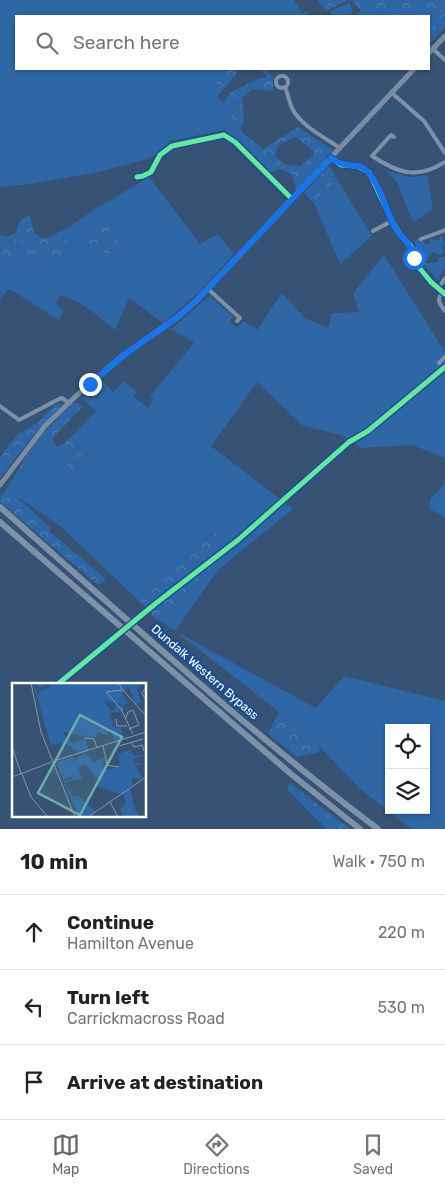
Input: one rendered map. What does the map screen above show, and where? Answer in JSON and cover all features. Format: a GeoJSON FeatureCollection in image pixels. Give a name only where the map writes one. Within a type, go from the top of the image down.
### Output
{"type":"FeatureCollection","features":[{"type":"Feature","properties":{"kind":"highway","name":"Dundalk Western Bypass"},"geometry":{"type":"LineString","coordinates":[[0,507],[292,762],[378,829]]}},
{"type":"Feature","properties":{"kind":"highway","name":"Dundalk Western Bypass"},"geometry":{"type":"LineString","coordinates":[[0,522],[268,755],[360,829]]}},
{"type":"Feature","properties":{"kind":"main road"},"geometry":{"type":"LineString","coordinates":[[431,51],[445,36]]}},
{"type":"Feature","properties":{"kind":"main road"},"geometry":{"type":"LineString","coordinates":[[0,485],[45,426],[124,355],[176,318],[208,289],[413,70]]}},
{"type":"Feature","properties":{"kind":"street"},"geometry":{"type":"LineString","coordinates":[[431,51],[445,60]]}},
{"type":"Feature","properties":{"kind":"street"},"geometry":{"type":"LineString","coordinates":[[285,87],[293,110],[301,120],[309,128],[340,148]]}},
{"type":"Feature","properties":{"kind":"street"},"geometry":{"type":"LineString","coordinates":[[392,93],[424,121],[445,153]]}},
{"type":"Feature","properties":{"kind":"street"},"geometry":{"type":"LineString","coordinates":[[137,177],[151,172],[160,155],[172,146],[224,135],[235,142],[292,199]]}},
{"type":"Feature","properties":{"kind":"street"},"geometry":{"type":"LineString","coordinates":[[394,137],[391,135],[372,156],[390,168],[412,174],[437,167],[445,162]]}},
{"type":"Feature","properties":{"kind":"street"},"geometry":{"type":"LineString","coordinates":[[331,158],[341,165],[358,166],[368,172],[392,221],[401,236],[411,246],[420,270],[444,293],[439,298],[439,302],[445,311]]}},
{"type":"Feature","properties":{"kind":"street"},"geometry":{"type":"LineString","coordinates":[[373,231],[392,221]]}},
{"type":"Feature","properties":{"kind":"street"},"geometry":{"type":"LineString","coordinates":[[428,243],[423,238],[444,232]]}},
{"type":"Feature","properties":{"kind":"street"},"geometry":{"type":"LineString","coordinates":[[438,289],[445,278]]}},
{"type":"Feature","properties":{"kind":"street"},"geometry":{"type":"LineString","coordinates":[[208,289],[240,318],[237,321]]}},
{"type":"Feature","properties":{"kind":"street"},"geometry":{"type":"LineString","coordinates":[[439,363],[445,357]]}},
{"type":"Feature","properties":{"kind":"street"},"geometry":{"type":"LineString","coordinates":[[0,406],[19,420],[59,399],[69,403]]}},
{"type":"Feature","properties":{"kind":"green space"},"geometry":{"type":"Polygon","coordinates":[[[0,0],[294,0],[302,14],[306,11],[309,15],[15,15],[15,70],[224,70],[211,92],[234,111],[224,130],[171,141],[158,154],[144,160],[98,172],[32,184],[0,187],[0,0]]]}},
{"type":"Feature","properties":{"kind":"green space"},"geometry":{"type":"Polygon","coordinates":[[[317,0],[348,0],[327,11],[317,0]]]}},
{"type":"Feature","properties":{"kind":"green space"},"geometry":{"type":"Polygon","coordinates":[[[352,0],[445,0],[445,27],[430,43],[430,15],[355,15],[361,11],[352,0]]]}},
{"type":"Feature","properties":{"kind":"green space"},"geometry":{"type":"Polygon","coordinates":[[[350,3],[353,13],[332,15],[330,11],[350,3]]]}},
{"type":"Feature","properties":{"kind":"green space"},"geometry":{"type":"Polygon","coordinates":[[[224,70],[239,70],[217,97],[211,92],[224,70]]]}},
{"type":"Feature","properties":{"kind":"green space"},"geometry":{"type":"Polygon","coordinates":[[[260,70],[266,70],[273,78],[273,91],[253,89],[242,98],[244,121],[240,130],[263,149],[298,127],[333,150],[296,191],[292,174],[279,169],[270,173],[224,130],[234,111],[224,102],[231,92],[260,78],[268,76],[260,70]],[[296,137],[281,143],[277,149],[276,158],[286,165],[301,166],[315,153],[296,137]]]}},
{"type":"Feature","properties":{"kind":"green space"},"geometry":{"type":"Polygon","coordinates":[[[329,165],[337,179],[314,203],[304,193],[329,165]]]}},
{"type":"Feature","properties":{"kind":"green space"},"geometry":{"type":"Polygon","coordinates":[[[386,171],[411,177],[427,175],[433,209],[414,222],[397,182],[386,171]]]}},
{"type":"Feature","properties":{"kind":"green space"},"geometry":{"type":"Polygon","coordinates":[[[149,177],[200,244],[218,234],[234,254],[198,293],[163,323],[129,298],[115,330],[89,309],[75,301],[60,296],[56,304],[64,310],[59,320],[9,289],[0,299],[0,261],[3,262],[18,242],[6,238],[16,232],[28,255],[26,270],[36,257],[47,260],[59,250],[66,239],[68,228],[92,211],[149,177]]]}},
{"type":"Feature","properties":{"kind":"green space"},"geometry":{"type":"Polygon","coordinates":[[[337,179],[372,236],[340,264],[314,203],[337,179]]]}},
{"type":"Feature","properties":{"kind":"green space"},"geometry":{"type":"Polygon","coordinates":[[[30,215],[34,233],[44,239],[68,228],[68,240],[61,249],[62,265],[36,257],[25,272],[28,255],[16,232],[20,221],[30,215]]]}},
{"type":"Feature","properties":{"kind":"green space"},"geometry":{"type":"Polygon","coordinates":[[[95,224],[110,224],[117,233],[118,255],[94,251],[88,239],[95,224]]]}},
{"type":"Feature","properties":{"kind":"green space"},"geometry":{"type":"Polygon","coordinates":[[[0,235],[19,242],[7,261],[0,261],[0,235]]]}},
{"type":"Feature","properties":{"kind":"green space"},"geometry":{"type":"Polygon","coordinates":[[[439,236],[442,236],[445,245],[442,246],[444,254],[438,255],[433,252],[428,260],[421,261],[414,241],[420,237],[426,245],[430,243],[430,238],[433,241],[440,239],[439,236]]]}},
{"type":"Feature","properties":{"kind":"green space"},"geometry":{"type":"Polygon","coordinates":[[[384,255],[445,352],[445,458],[412,445],[361,448],[342,435],[303,426],[257,382],[211,446],[293,509],[218,570],[215,533],[140,602],[60,526],[13,494],[29,457],[25,458],[44,432],[57,447],[64,443],[70,456],[89,465],[71,437],[96,411],[81,398],[101,379],[113,392],[124,381],[137,392],[133,396],[148,408],[154,399],[150,396],[194,343],[171,329],[209,296],[233,316],[230,322],[237,327],[244,321],[257,330],[282,293],[305,318],[328,328],[332,313],[359,312],[353,293],[384,255]]]}},
{"type":"Feature","properties":{"kind":"green space"},"geometry":{"type":"Polygon","coordinates":[[[441,256],[445,257],[445,269],[438,281],[423,263],[436,263],[441,256]]]}},
{"type":"Feature","properties":{"kind":"green space"},"geometry":{"type":"Polygon","coordinates":[[[73,403],[79,403],[83,406],[52,439],[44,432],[73,403]]]}},
{"type":"Feature","properties":{"kind":"green space"},"geometry":{"type":"Polygon","coordinates":[[[56,404],[63,404],[33,436],[0,478],[0,457],[18,434],[37,423],[56,404]]]}},
{"type":"Feature","properties":{"kind":"green space"},"geometry":{"type":"Polygon","coordinates":[[[71,437],[89,465],[73,473],[65,463],[70,456],[64,443],[71,437]]]}},
{"type":"Feature","properties":{"kind":"green space"},"geometry":{"type":"Polygon","coordinates":[[[29,456],[13,494],[50,527],[49,531],[106,579],[98,585],[0,502],[0,495],[4,493],[25,458],[29,456]]]}},
{"type":"Feature","properties":{"kind":"green space"},"geometry":{"type":"Polygon","coordinates":[[[445,484],[445,518],[429,508],[430,499],[445,484]]]}},
{"type":"Feature","properties":{"kind":"green space"},"geometry":{"type":"Polygon","coordinates":[[[215,533],[225,545],[218,570],[155,618],[140,602],[215,533]]]}},
{"type":"Feature","properties":{"kind":"green space"},"geometry":{"type":"Polygon","coordinates":[[[218,570],[175,631],[155,618],[218,570]]]}},
{"type":"Feature","properties":{"kind":"green space"},"geometry":{"type":"Polygon","coordinates":[[[175,631],[316,708],[344,676],[445,701],[445,829],[412,829],[392,814],[430,814],[430,724],[385,724],[385,808],[360,789],[320,747],[279,712],[175,631]]]}},
{"type":"Feature","properties":{"kind":"green space"},"geometry":{"type":"Polygon","coordinates":[[[279,712],[320,747],[319,752],[297,757],[268,733],[279,712]]]}},
{"type":"Feature","properties":{"kind":"green space"},"geometry":{"type":"Polygon","coordinates":[[[290,783],[350,829],[326,829],[287,789],[290,783]]]}},
{"type":"Feature","properties":{"kind":"waterway"},"geometry":{"type":"LineString","coordinates":[[303,424],[340,435],[355,452]]}},
{"type":"Feature","properties":{"kind":"cycle path"},"geometry":{"type":"LineString","coordinates":[[137,177],[151,172],[160,155],[172,146],[224,135],[235,142],[292,199]]}},
{"type":"Feature","properties":{"kind":"cycle path"},"geometry":{"type":"LineString","coordinates":[[331,158],[341,165],[357,166],[369,172],[392,221],[401,236],[411,246],[417,265],[431,282],[445,294]]}},
{"type":"Feature","properties":{"kind":"cycle path"},"geometry":{"type":"LineString","coordinates":[[59,683],[155,604],[238,540],[349,442],[368,431],[445,367]]}},
{"type":"Feature","properties":{"kind":"route"},"geometry":{"type":"LineString","coordinates":[[90,384],[124,355],[167,325],[196,301],[331,158],[341,165],[358,166],[368,172],[392,221],[401,236],[411,246],[414,258]]}}]}
